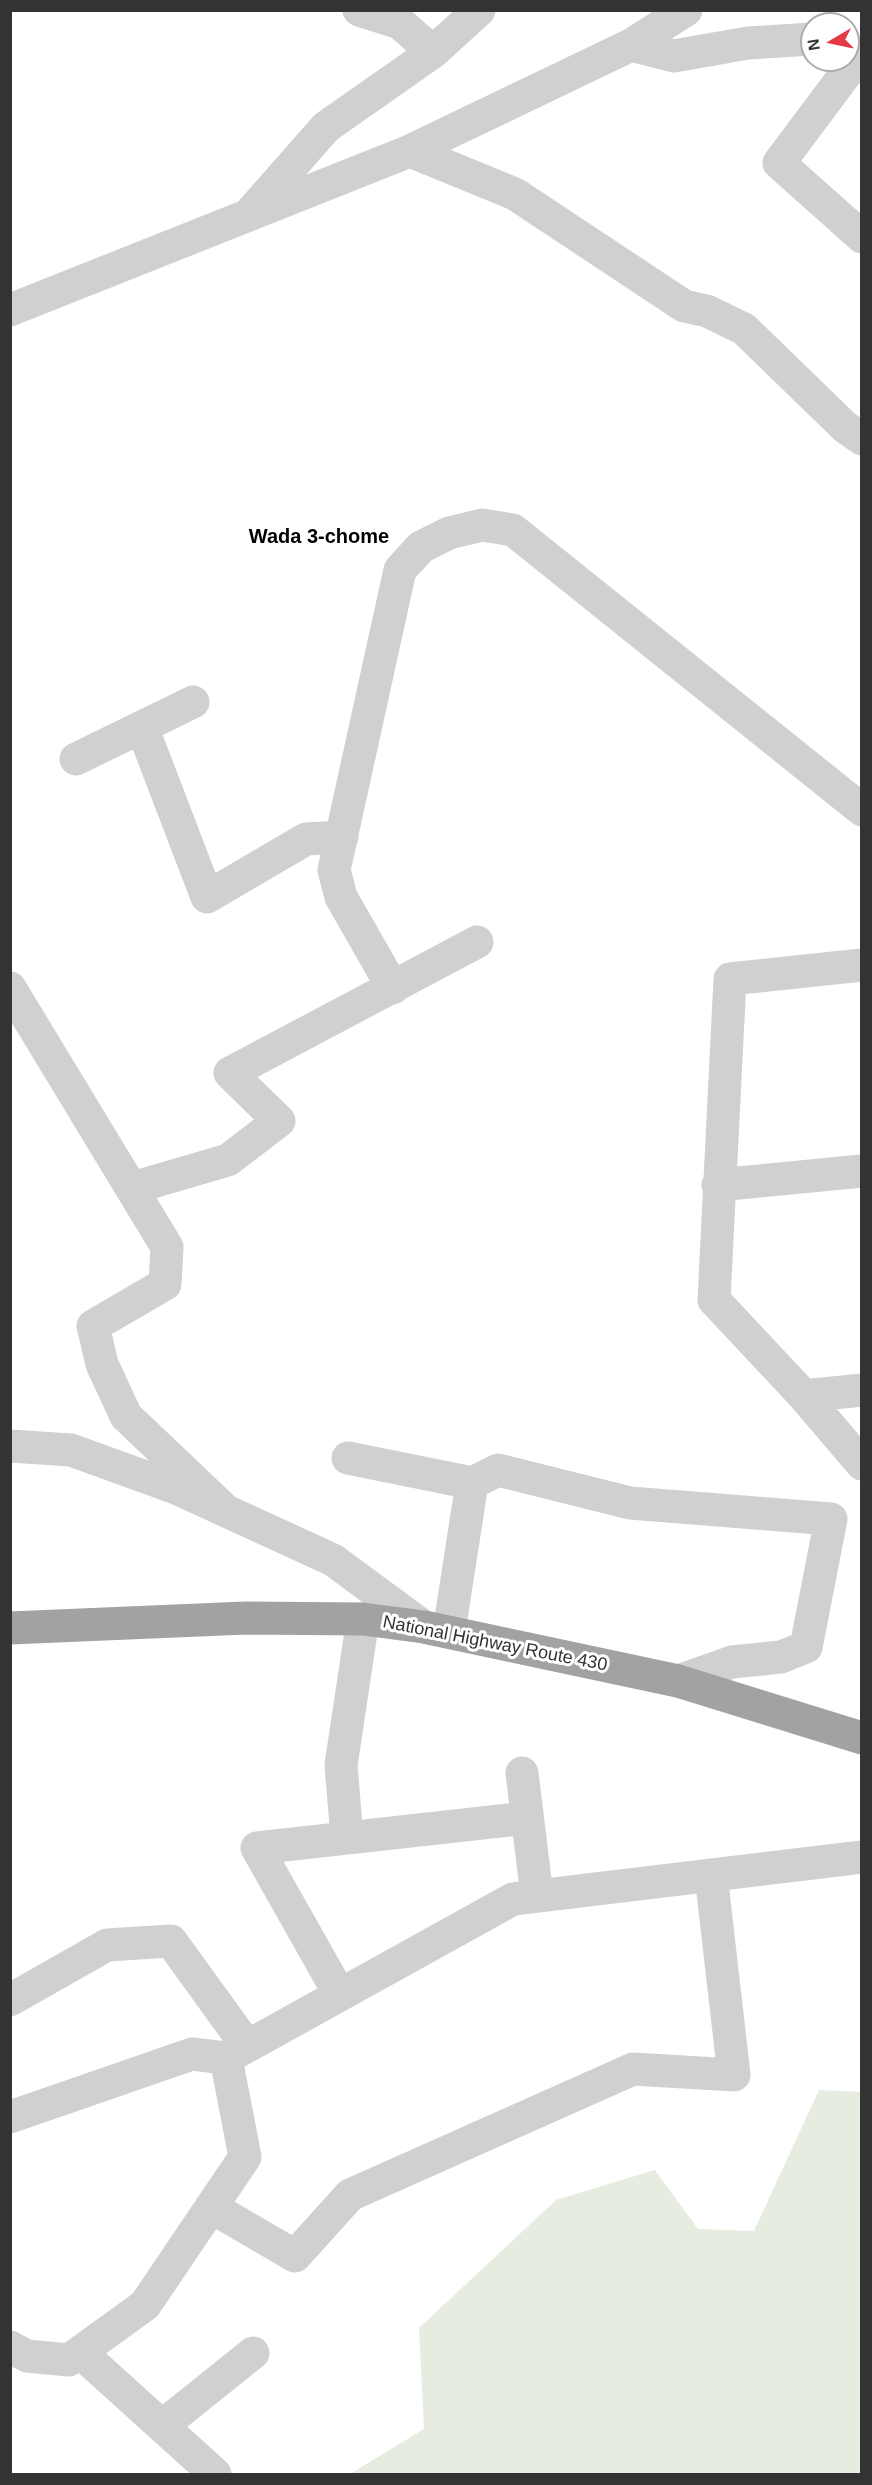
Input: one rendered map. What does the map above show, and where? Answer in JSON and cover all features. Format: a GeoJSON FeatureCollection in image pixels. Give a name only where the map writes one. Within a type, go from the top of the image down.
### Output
{"type":"FeatureCollection","features":[{"type":"Feature","properties":{"kind":"highway","name":"National Highway Route 430"},"geometry":{"type":"LineString","coordinates":[[10,1628],[246,1618],[363,1619],[437,1629],[678,1681],[861,1738]]}},
{"type":"Feature","properties":{"kind":"street"},"geometry":{"type":"LineString","coordinates":[[359,10],[400,23],[433,52]]}},
{"type":"Feature","properties":{"kind":"street"},"geometry":{"type":"LineString","coordinates":[[249,215],[326,127],[433,52],[479,10]]}},
{"type":"Feature","properties":{"kind":"street"},"geometry":{"type":"LineString","coordinates":[[10,310],[410,151],[631,45],[686,10]]}},
{"type":"Feature","properties":{"kind":"street"},"geometry":{"type":"LineString","coordinates":[[631,45],[674,56],[748,43],[800,40]]}},
{"type":"Feature","properties":{"kind":"street"},"geometry":{"type":"LineString","coordinates":[[861,52],[779,163],[861,237]]}},
{"type":"Feature","properties":{"kind":"street"},"geometry":{"type":"LineString","coordinates":[[410,151],[515,194],[684,306],[707,311],[744,329],[845,427],[861,439]]}},
{"type":"Feature","properties":{"kind":"street"},"geometry":{"type":"LineString","coordinates":[[393,988],[341,897],[334,870],[400,570],[421,547],[449,533],[482,525],[513,530],[861,810]]}},
{"type":"Feature","properties":{"kind":"street"},"geometry":{"type":"LineString","coordinates":[[76,759],[193,702]]}},
{"type":"Feature","properties":{"kind":"street"},"geometry":{"type":"LineString","coordinates":[[142,727],[207,897],[306,839],[342,837]]}},
{"type":"Feature","properties":{"kind":"street"},"geometry":{"type":"LineString","coordinates":[[132,1188],[228,1160],[279,1121],[230,1073],[477,942]]}},
{"type":"Feature","properties":{"kind":"street"},"geometry":{"type":"LineString","coordinates":[[861,965],[730,979],[714,1300],[804,1396],[861,1464]]}},
{"type":"Feature","properties":{"kind":"street"},"geometry":{"type":"LineString","coordinates":[[10,988],[167,1247],[165,1284],[93,1326],[102,1364],[126,1416],[226,1511]]}},
{"type":"Feature","properties":{"kind":"street"},"geometry":{"type":"LineString","coordinates":[[718,1185],[861,1171]]}},
{"type":"Feature","properties":{"kind":"street"},"geometry":{"type":"LineString","coordinates":[[804,1396],[861,1390]]}},
{"type":"Feature","properties":{"kind":"street"},"geometry":{"type":"LineString","coordinates":[[10,1446],[71,1450],[176,1488],[333,1560],[437,1629],[472,1483]]}},
{"type":"Feature","properties":{"kind":"street"},"geometry":{"type":"LineString","coordinates":[[348,1458],[472,1483],[498,1470],[630,1503],[831,1519],[806,1647],[781,1657],[732,1662],[678,1681]]}},
{"type":"Feature","properties":{"kind":"street"},"geometry":{"type":"LineString","coordinates":[[347,1838],[341,1766],[363,1619]]}},
{"type":"Feature","properties":{"kind":"street"},"geometry":{"type":"LineString","coordinates":[[522,1773],[537,1896]]}},
{"type":"Feature","properties":{"kind":"street"},"geometry":{"type":"LineString","coordinates":[[340,1995],[257,1848],[527,1818]]}},
{"type":"Feature","properties":{"kind":"street"},"geometry":{"type":"LineString","coordinates":[[10,2117],[192,2054],[236,2052],[513,1899],[861,1857]]}},
{"type":"Feature","properties":{"kind":"street"},"geometry":{"type":"LineString","coordinates":[[211,2207],[295,2256],[350,2195],[633,2069],[735,2075],[711,1875]]}},
{"type":"Feature","properties":{"kind":"street"},"geometry":{"type":"LineString","coordinates":[[10,2000],[106,1945],[171,1941],[236,2052],[244,2157],[145,2306],[69,2360],[27,2356],[10,2347]]}},
{"type":"Feature","properties":{"kind":"street"},"geometry":{"type":"LineString","coordinates":[[80,2352],[215,2475]]}},
{"type":"Feature","properties":{"kind":"street"},"geometry":{"type":"LineString","coordinates":[[162,2426],[253,2353]]}},
{"type":"Feature","properties":{"kind":"shaded area"},"geometry":{"type":"Polygon","coordinates":[[[819,2090],[861,2092],[861,2474],[350,2474],[424,2429],[419,2328],[556,2200],[655,2170],[698,2229],[754,2231],[819,2090]]]}},
{"type":"Feature","properties":{"kind":"district","name":"Wada 3-chome"},"geometry":{"type":"Point","coordinates":[319,537]}}]}
